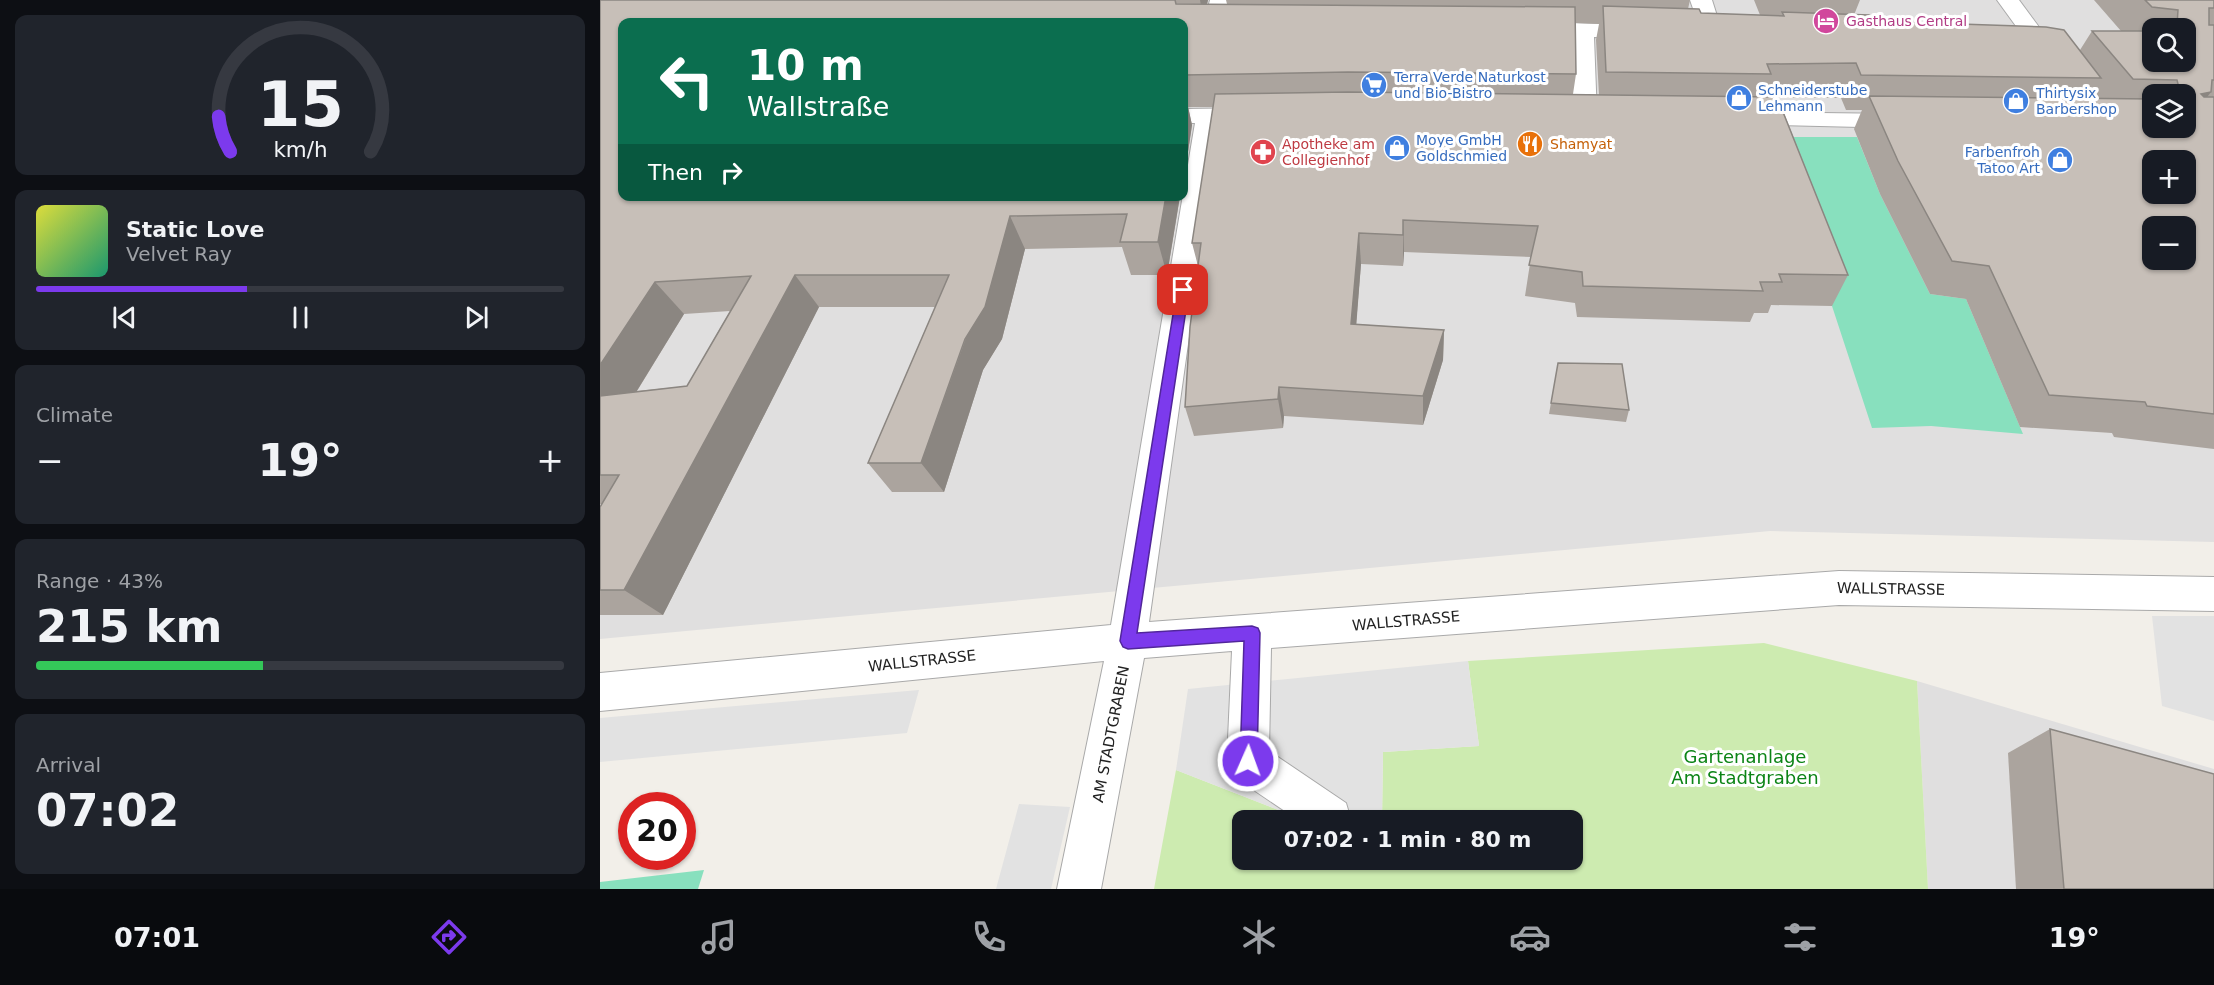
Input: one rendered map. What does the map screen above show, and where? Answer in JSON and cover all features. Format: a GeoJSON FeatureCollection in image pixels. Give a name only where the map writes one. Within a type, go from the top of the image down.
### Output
{"type":"FeatureCollection","features":[{"type":"Feature","properties":{"kind":"street"},"geometry":{"type":"LineString","coordinates":[[1221,0],[1204,27],[1237,27]]}},
{"type":"Feature","properties":{"kind":"street"},"geometry":{"type":"LineString","coordinates":[[1701,0],[1712,35]]}},
{"type":"Feature","properties":{"kind":"street"},"geometry":{"type":"LineString","coordinates":[[2008,0],[2055,49],[2068,80]]}},
{"type":"Feature","properties":{"kind":"street"},"geometry":{"type":"LineString","coordinates":[[1506,29],[1665,33]]}},
{"type":"Feature","properties":{"kind":"street"},"geometry":{"type":"LineString","coordinates":[[1582,30],[1585,117]]}},
{"type":"Feature","properties":{"kind":"street"},"geometry":{"type":"LineString","coordinates":[[1689,34],[1736,36]]}},
{"type":"Feature","properties":{"kind":"street"},"geometry":{"type":"LineString","coordinates":[[2020,48],[2055,49]]}},
{"type":"Feature","properties":{"kind":"street"},"geometry":{"type":"LineString","coordinates":[[1196,116],[1279,115]]}},
{"type":"Feature","properties":{"kind":"street","name":"AM STADTGRABEN"},"geometry":{"type":"LineString","coordinates":[[1079,889],[1103,780],[1128,641],[1183,290],[1196,116]]}},
{"type":"Feature","properties":{"kind":"street"},"geometry":{"type":"LineString","coordinates":[[1717,119],[1921,121]]}},
{"type":"Feature","properties":{"kind":"street","name":"WALLSTRASSE"},"geometry":{"type":"LineString","coordinates":[[600,692],[1128,641],[1839,588],[2212,598]]}},
{"type":"Feature","properties":{"kind":"street"},"geometry":{"type":"LineString","coordinates":[[1252,633],[1248,761],[1319,810]]}},
{"type":"Feature","properties":{"kind":"shaded area"},"geometry":{"type":"Polygon","coordinates":[[[600,0],[2214,0],[2214,542],[1770,531],[600,639],[600,0]]]}},
{"type":"Feature","properties":{"kind":"shaded area"},"geometry":{"type":"Polygon","coordinates":[[[2152,616],[2214,616],[2214,721],[2162,706],[2152,616]]]}},
{"type":"Feature","properties":{"kind":"shaded area"},"geometry":{"type":"Polygon","coordinates":[[[1468,661],[1479,746],[1383,752],[1382,810],[1278,810],[1176,770],[1188,689],[1468,661]]]}},
{"type":"Feature","properties":{"kind":"shaded area"},"geometry":{"type":"Polygon","coordinates":[[[1917,681],[2214,769],[2214,889],[1928,889],[1917,681]]]}},
{"type":"Feature","properties":{"kind":"shaded area"},"geometry":{"type":"Polygon","coordinates":[[[919,690],[907,733],[600,762],[600,718],[919,690]]]}},
{"type":"Feature","properties":{"kind":"shaded area"},"geometry":{"type":"Polygon","coordinates":[[[1019,804],[1070,807],[1051,889],[996,889],[1019,804]]]}},
{"type":"Feature","properties":{"kind":"green space"},"geometry":{"type":"Polygon","coordinates":[[[1769,137],[1857,137],[1880,194],[1930,294],[1966,299],[2023,434],[1931,426],[1872,428],[1832,306],[1769,137]]]}},
{"type":"Feature","properties":{"kind":"green space","name":"Gartenanlage Am Stadtgraben"},"geometry":{"type":"Polygon","coordinates":[[[1764,643],[1917,681],[1928,889],[1154,889],[1176,770],[1278,810],[1232,810],[1232,870],[1583,870],[1583,810],[1382,810],[1383,752],[1479,746],[1468,661],[1764,643]]]}},
{"type":"Feature","properties":{"kind":"green space"},"geometry":{"type":"Polygon","coordinates":[[[704,870],[698,889],[600,889],[600,882],[704,870]]]}},
{"type":"Feature","properties":{"kind":"building"},"geometry":{"type":"Polygon","coordinates":[[[600,0],[1175,0],[1176,4],[1575,7],[1576,74],[1348,72],[1188,75],[1188,18],[618,18],[618,201],[1165,201],[1158,242],[1120,242],[1127,214],[1010,216],[985,307],[965,339],[921,463],[868,463],[949,275],[795,275],[624,590],[600,590],[600,507],[619,475],[600,475],[600,396],[687,386],[751,276],[655,282],[600,365],[600,0]]]}},
{"type":"Feature","properties":{"kind":"building"},"geometry":{"type":"Polygon","coordinates":[[[2145,0],[2214,0],[2214,8],[2209,8],[2209,25],[2214,25],[2214,80],[2212,80],[2211,92],[2201,94],[2204,97],[2214,97],[2214,414],[2147,406],[2145,402],[2049,395],[1989,266],[1952,261],[1898,161],[1869,96],[2142,99],[2142,138],[2196,138],[2196,84],[2178,84],[2177,80],[2133,79],[2092,31],[2142,31],[2142,72],[2196,72],[2196,18],[2177,18],[2178,10],[2152,7],[2145,0]]]}},
{"type":"Feature","properties":{"kind":"building"},"geometry":{"type":"Polygon","coordinates":[[[1603,6],[1699,9],[1701,13],[1784,16],[1782,12],[1869,15],[1871,21],[2046,27],[2064,30],[2101,78],[1861,75],[1856,63],[1767,64],[1771,74],[1606,72],[1603,6]]]}},
{"type":"Feature","properties":{"kind":"building"},"geometry":{"type":"Polygon","coordinates":[[[1348,92],[1777,97],[1848,275],[1779,274],[1782,282],[1760,282],[1763,291],[1583,286],[1582,272],[1529,265],[1538,226],[1403,220],[1403,235],[1359,233],[1351,324],[1444,330],[1423,396],[1279,387],[1278,399],[1185,407],[1190,327],[1201,243],[1192,243],[1215,94],[1348,92]]]}},
{"type":"Feature","properties":{"kind":"building"},"geometry":{"type":"Polygon","coordinates":[[[1558,363],[1622,364],[1629,410],[1551,403],[1558,363]]]}},
{"type":"Feature","properties":{"kind":"building"},"geometry":{"type":"Polygon","coordinates":[[[2050,729],[2214,774],[2214,889],[2064,889],[2050,729]]]}},
{"type":"Feature","properties":{"kind":"place","name":"Gasthaus Central"},"geometry":{"type":"Point","coordinates":[1826,21]}},
{"type":"Feature","properties":{"kind":"place","name":"Terra Verde Naturkost und Bio-Bistro"},"geometry":{"type":"Point","coordinates":[1374,85]}},
{"type":"Feature","properties":{"kind":"place","name":"Schneiderstube Lehmann"},"geometry":{"type":"Point","coordinates":[1739,98]}},
{"type":"Feature","properties":{"kind":"place","name":"Thirtysix Barbershop"},"geometry":{"type":"Point","coordinates":[2016,101]}},
{"type":"Feature","properties":{"kind":"place","name":"Shamyat"},"geometry":{"type":"Point","coordinates":[1530,144]}},
{"type":"Feature","properties":{"kind":"place","name":"Moye GmbH Goldschmied"},"geometry":{"type":"Point","coordinates":[1397,148]}},
{"type":"Feature","properties":{"kind":"place","name":"Apotheke am Collegienhof"},"geometry":{"type":"Point","coordinates":[1263,152]}},
{"type":"Feature","properties":{"kind":"place","name":"Farbenfroh Tatoo Art"},"geometry":{"type":"Point","coordinates":[2060,160]}},
{"type":"Feature","properties":{"kind":"route"},"geometry":{"type":"LineString","coordinates":[[1183,290],[1128,641],[1252,633],[1248,761]]}}]}
